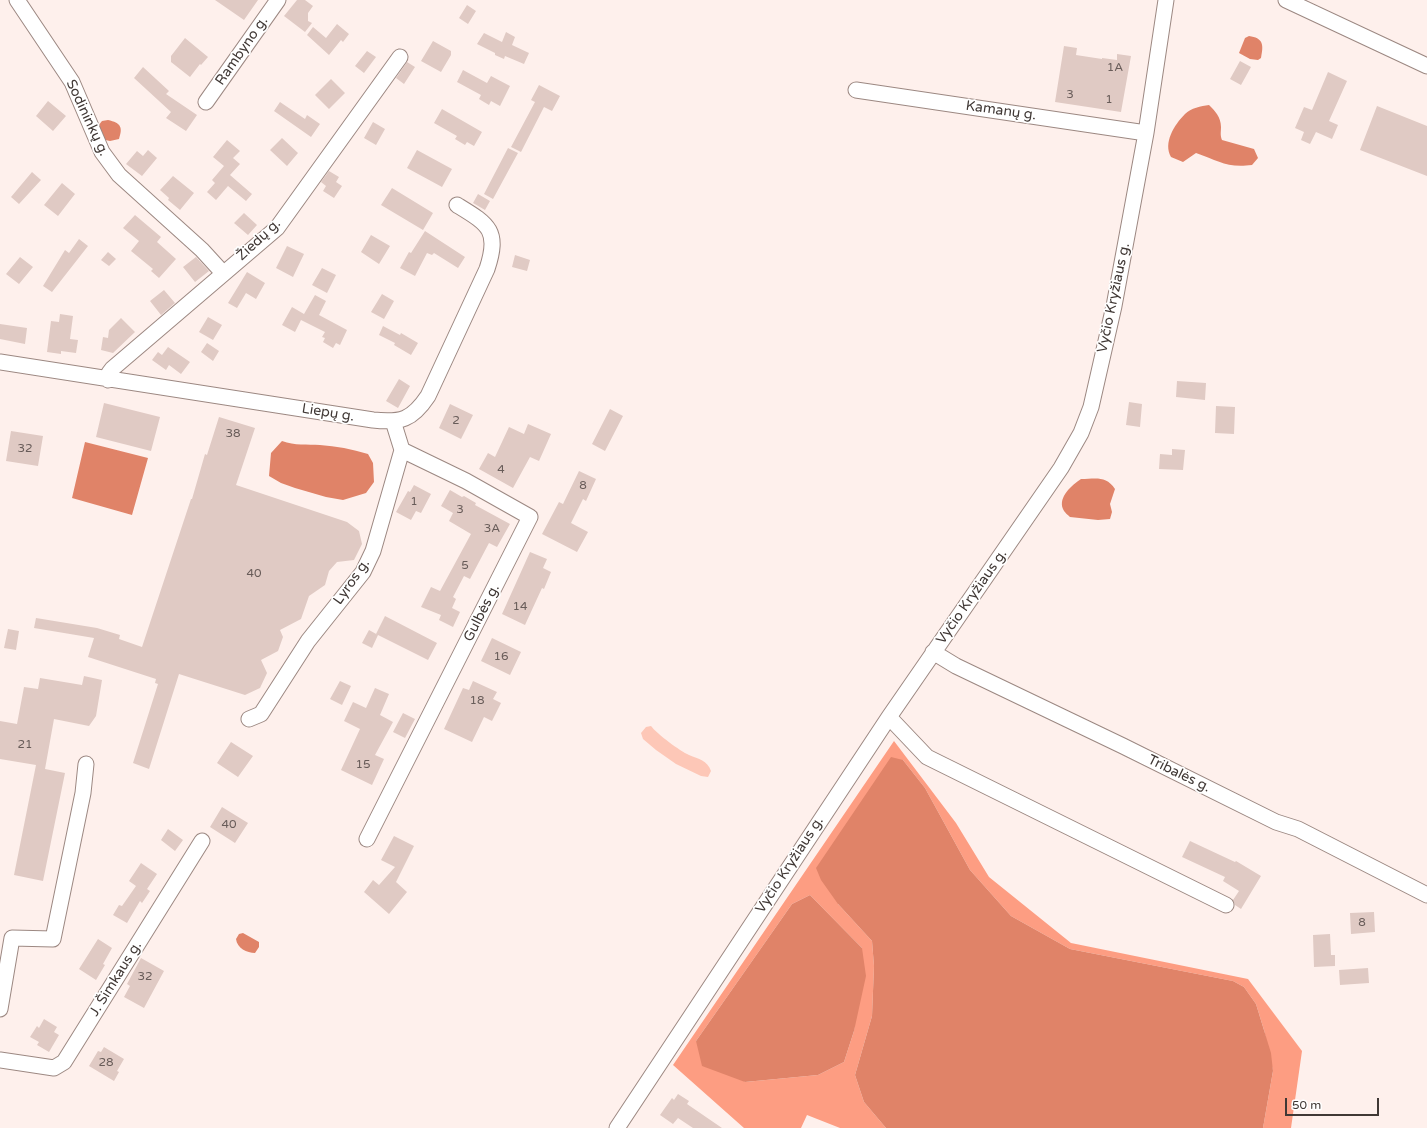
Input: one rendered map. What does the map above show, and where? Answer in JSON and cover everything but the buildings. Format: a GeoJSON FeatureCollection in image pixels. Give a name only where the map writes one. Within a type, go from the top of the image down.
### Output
{"type":"FeatureCollection","features":[{"type":"Feature","properties":{"kind":"street","name":"Sodininkų g."},"geometry":{"type":"LineString","coordinates":[[18,0],[72,82],[102,152],[109,163],[119,175],[202,250],[222,273]]}},
{"type":"Feature","properties":{"kind":"street","name":"Rambyno g."},"geometry":{"type":"LineString","coordinates":[[206,102],[278,0]]}},
{"type":"Feature","properties":{"kind":"street","name":"Vyčio Kryžiaus g."},"geometry":{"type":"LineString","coordinates":[[617,1128],[888,717],[1061,468],[1081,433],[1091,407],[1114,306],[1146,133],[1166,0]]}},
{"type":"Feature","properties":{"kind":"street"},"geometry":{"type":"LineString","coordinates":[[1286,0],[1427,66]]}},
{"type":"Feature","properties":{"kind":"street","name":"Žiedų g."},"geometry":{"type":"LineString","coordinates":[[108,380],[112,369],[276,228],[400,57]]}},
{"type":"Feature","properties":{"kind":"street","name":"Kamanų g."},"geometry":{"type":"LineString","coordinates":[[856,90],[1146,133]]}},
{"type":"Feature","properties":{"kind":"street","name":"Liepų g."},"geometry":{"type":"LineString","coordinates":[[0,362],[373,420],[393,421],[402,419],[412,415],[420,408],[428,396],[493,253],[492,241],[488,227],[481,220],[457,205]]}},
{"type":"Feature","properties":{"kind":"street"},"geometry":{"type":"LineString","coordinates":[[393,421],[402,450]]}},
{"type":"Feature","properties":{"kind":"street","name":"Lyros g."},"geometry":{"type":"LineString","coordinates":[[249,719],[261,714],[308,641],[362,572],[373,551],[402,450]]}},
{"type":"Feature","properties":{"kind":"street","name":"Gulbės g."},"geometry":{"type":"LineString","coordinates":[[367,839],[530,517],[466,481],[402,450]]}},
{"type":"Feature","properties":{"kind":"street","name":"Tribalės g."},"geometry":{"type":"LineString","coordinates":[[933,652],[963,669],[1276,822],[1298,829],[1427,895]]}},
{"type":"Feature","properties":{"kind":"street"},"geometry":{"type":"LineString","coordinates":[[888,717],[926,757],[1226,906]]}},
{"type":"Feature","properties":{"kind":"street"},"geometry":{"type":"LineString","coordinates":[[0,1009],[12,938],[53,939],[83,793],[86,764]]}},
{"type":"Feature","properties":{"kind":"street","name":"J. Šimkaus g."},"geometry":{"type":"LineString","coordinates":[[0,1060],[54,1068],[64,1062],[202,841]]}},
{"type":"Feature","properties":{"kind":"shaded area"},"geometry":{"type":"Polygon","coordinates":[[[1249,36],[1257,38],[1261,42],[1261,58],[1258,60],[1250,59],[1239,53],[1245,38],[1249,36]]]}},
{"type":"Feature","properties":{"kind":"shaded area"},"geometry":{"type":"Polygon","coordinates":[[[1209,105],[1219,117],[1222,140],[1254,149],[1258,158],[1252,165],[1229,165],[1196,153],[1183,162],[1171,157],[1168,146],[1169,140],[1177,123],[1190,110],[1209,105]]]}},
{"type":"Feature","properties":{"kind":"shaded area"},"geometry":{"type":"Polygon","coordinates":[[[108,120],[120,126],[121,131],[119,139],[110,141],[101,139],[98,126],[102,121],[108,120]]]}},
{"type":"Feature","properties":{"kind":"shaded area"},"geometry":{"type":"Polygon","coordinates":[[[282,441],[296,444],[338,447],[368,454],[373,463],[374,482],[366,493],[343,500],[326,497],[281,483],[269,476],[271,453],[282,441]]]}},
{"type":"Feature","properties":{"kind":"shaded area"},"geometry":{"type":"Polygon","coordinates":[[[85,442],[148,458],[132,515],[72,498],[85,442]]]}},
{"type":"Feature","properties":{"kind":"shaded area"},"geometry":{"type":"Polygon","coordinates":[[[1096,478],[1104,480],[1115,489],[1110,504],[1112,512],[1110,519],[1098,520],[1070,517],[1064,511],[1062,500],[1064,496],[1070,488],[1081,479],[1096,478]]]}},
{"type":"Feature","properties":{"kind":"shaded area"},"geometry":{"type":"Polygon","coordinates":[[[651,726],[663,738],[680,750],[705,762],[711,771],[708,777],[701,776],[676,764],[643,739],[641,733],[646,727],[651,726]]]}},
{"type":"Feature","properties":{"kind":"shaded area"},"geometry":{"type":"Polygon","coordinates":[[[894,741],[956,823],[989,877],[1071,943],[1248,979],[1302,1051],[1291,1128],[1263,1128],[1273,1071],[1264,1030],[1256,1004],[1244,987],[1233,981],[1070,949],[1011,916],[970,870],[925,788],[903,760],[838,904],[872,941],[874,966],[872,1016],[855,1075],[864,1102],[886,1128],[840,1128],[807,1115],[801,1128],[744,1128],[673,1065],[894,741]],[[810,895],[792,904],[696,1041],[745,1082],[818,1075],[844,1062],[854,1031],[862,948],[810,895]]]}},
{"type":"Feature","properties":{"kind":"shaded area"},"geometry":{"type":"Polygon","coordinates":[[[891,757],[903,760],[925,788],[970,870],[1011,916],[1070,949],[1233,981],[1244,987],[1256,1004],[1271,1053],[1273,1071],[1263,1128],[886,1128],[864,1102],[855,1075],[872,1016],[874,966],[872,941],[838,904],[821,880],[816,868],[891,757]]]}},
{"type":"Feature","properties":{"kind":"shaded area"},"geometry":{"type":"Polygon","coordinates":[[[810,895],[862,948],[866,976],[854,1031],[844,1062],[818,1075],[745,1082],[702,1066],[696,1041],[792,904],[810,895]]]}},
{"type":"Feature","properties":{"kind":"shaded area"},"geometry":{"type":"Polygon","coordinates":[[[243,933],[259,942],[259,947],[255,953],[246,951],[238,945],[236,939],[239,934],[243,933]]]}}]}
